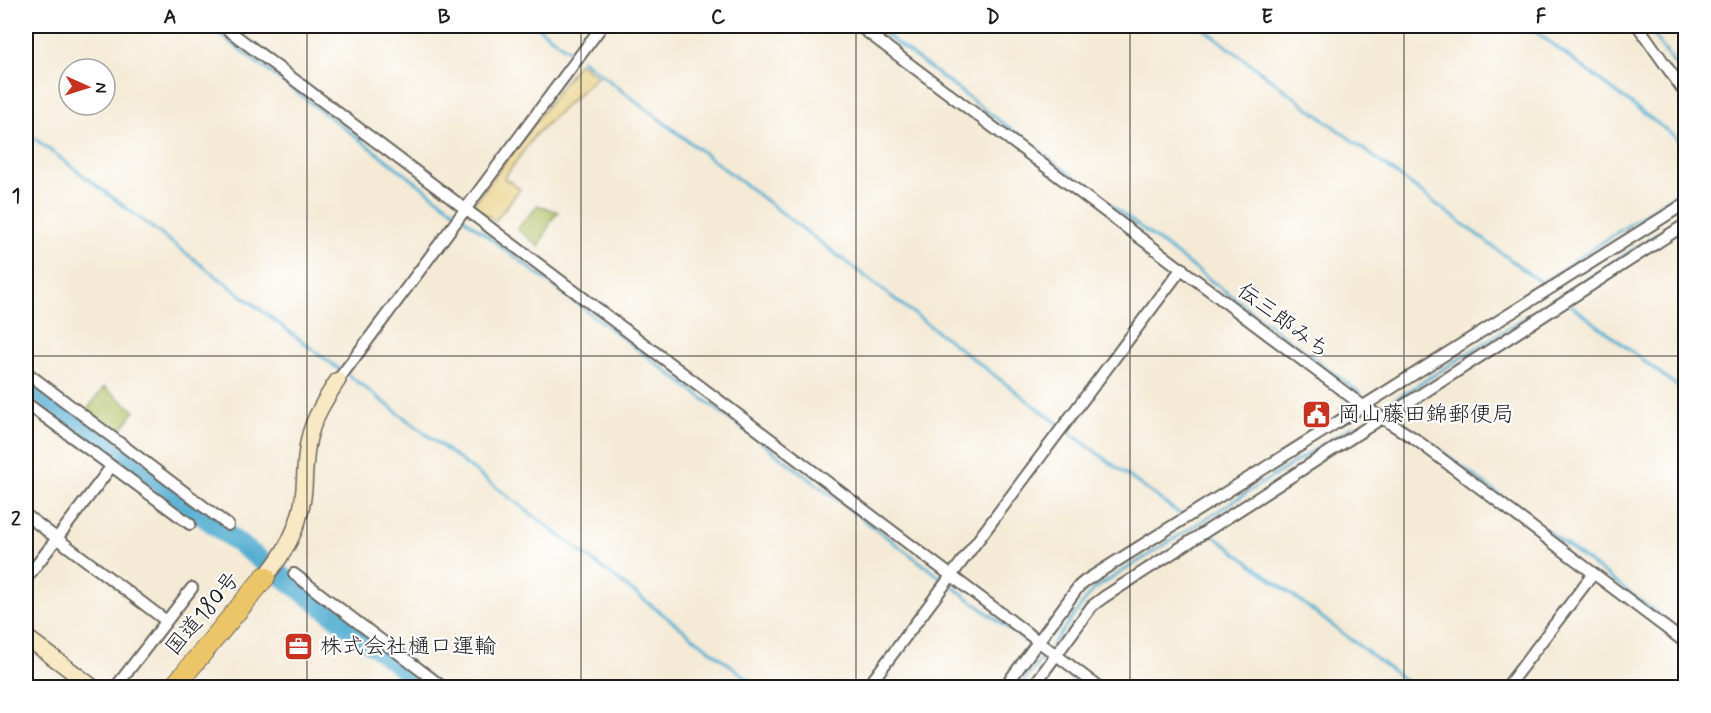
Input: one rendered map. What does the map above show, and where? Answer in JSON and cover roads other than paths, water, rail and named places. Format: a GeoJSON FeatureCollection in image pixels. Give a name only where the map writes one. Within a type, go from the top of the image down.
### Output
{"type":"FeatureCollection","features":[{"type":"Feature","properties":{"kind":"highway","name":"国道180号"},"geometry":{"type":"LineString","coordinates":[[173,686],[265,577]]}},
{"type":"Feature","properties":{"kind":"street"},"geometry":{"type":"LineString","coordinates":[[224,26],[462,212],[949,580],[1097,687]]}},
{"type":"Feature","properties":{"kind":"street"},"geometry":{"type":"LineString","coordinates":[[265,577],[284,552],[298,523],[303,501],[305,458],[309,436],[322,404],[602,26]]}},
{"type":"Feature","properties":{"kind":"street","name":"伝三郎みち"},"geometry":{"type":"LineString","coordinates":[[859,26],[1363,406],[1389,415],[1415,439],[1686,643]]}},
{"type":"Feature","properties":{"kind":"street"},"geometry":{"type":"LineString","coordinates":[[1638,26],[1686,94]]}},
{"type":"Feature","properties":{"kind":"street"},"geometry":{"type":"LineString","coordinates":[[1004,687],[1049,653],[1092,606],[1104,597],[1389,415],[1686,203]]}},
{"type":"Feature","properties":{"kind":"street"},"geometry":{"type":"LineString","coordinates":[[1032,687],[1079,586],[1084,581],[1363,406],[1686,224]]}},
{"type":"Feature","properties":{"kind":"street"},"geometry":{"type":"LineString","coordinates":[[867,687],[1182,268]]}},
{"type":"Feature","properties":{"kind":"street"},"geometry":{"type":"LineString","coordinates":[[26,372],[228,525]]}},
{"type":"Feature","properties":{"kind":"street"},"geometry":{"type":"LineString","coordinates":[[26,403],[190,524]]}},
{"type":"Feature","properties":{"kind":"street"},"geometry":{"type":"LineString","coordinates":[[26,579],[111,467]]}},
{"type":"Feature","properties":{"kind":"street"},"geometry":{"type":"LineString","coordinates":[[26,515],[165,620]]}},
{"type":"Feature","properties":{"kind":"street"},"geometry":{"type":"LineString","coordinates":[[294,574],[444,687]]}},
{"type":"Feature","properties":{"kind":"street"},"geometry":{"type":"LineString","coordinates":[[1506,687],[1593,574]]}},
{"type":"Feature","properties":{"kind":"street"},"geometry":{"type":"LineString","coordinates":[[115,687],[192,588]]}},
{"type":"Feature","properties":{"kind":"street"},"geometry":{"type":"LineString","coordinates":[[26,637],[94,687]]}},
{"type":"Feature","properties":{"kind":"waterway"},"geometry":{"type":"LineString","coordinates":[[209,26],[1026,642]]}},
{"type":"Feature","properties":{"kind":"waterway"},"geometry":{"type":"LineString","coordinates":[[536,26],[575,55]]}},
{"type":"Feature","properties":{"kind":"waterway"},"geometry":{"type":"LineString","coordinates":[[874,26],[1361,394]]}},
{"type":"Feature","properties":{"kind":"waterway"},"geometry":{"type":"LineString","coordinates":[[1200,26],[1544,285]]}},
{"type":"Feature","properties":{"kind":"waterway"},"geometry":{"type":"LineString","coordinates":[[1528,26],[1686,145]]}},
{"type":"Feature","properties":{"kind":"waterway"},"geometry":{"type":"LineString","coordinates":[[1647,26],[1686,80]]}},
{"type":"Feature","properties":{"kind":"waterway"},"geometry":{"type":"LineString","coordinates":[[582,60],[1061,426]]}},
{"type":"Feature","properties":{"kind":"waterway"},"geometry":{"type":"LineString","coordinates":[[26,132],[340,370]]}},
{"type":"Feature","properties":{"kind":"waterway"},"geometry":{"type":"LineString","coordinates":[[1541,283],[1686,187]]}},
{"type":"Feature","properties":{"kind":"waterway"},"geometry":{"type":"LineString","coordinates":[[1380,409],[1686,216]]}},
{"type":"Feature","properties":{"kind":"waterway"},"geometry":{"type":"LineString","coordinates":[[1571,305],[1686,393]]}},
{"type":"Feature","properties":{"kind":"waterway"},"geometry":{"type":"LineString","coordinates":[[347,374],[760,688]]}},
{"type":"Feature","properties":{"kind":"waterway"},"geometry":{"type":"LineString","coordinates":[[26,383],[266,564]]}},
{"type":"Feature","properties":{"kind":"waterway"},"geometry":{"type":"LineString","coordinates":[[1395,415],[1686,635]]}},
{"type":"Feature","properties":{"kind":"waterway"},"geometry":{"type":"LineString","coordinates":[[1051,646],[1093,590],[1354,425]]}},
{"type":"Feature","properties":{"kind":"waterway"},"geometry":{"type":"LineString","coordinates":[[1066,430],[1180,514]]}},
{"type":"Feature","properties":{"kind":"waterway"},"geometry":{"type":"LineString","coordinates":[[1214,536],[1415,688]]}},
{"type":"Feature","properties":{"kind":"waterway"},"geometry":{"type":"LineString","coordinates":[[278,573],[429,688]]}},
{"type":"Feature","properties":{"kind":"waterway"},"geometry":{"type":"LineString","coordinates":[[1019,688],[1047,651]]}},
{"type":"Feature","properties":{"kind":"waterway"},"geometry":{"type":"LineString","coordinates":[[1039,652],[1086,688]]}},
{"type":"Feature","properties":{"kind":"place","name":"岡山藤田錦郵便局"},"geometry":{"type":"Point","coordinates":[1317,415]}},
{"type":"Feature","properties":{"kind":"place","name":"株式会社樋口運輸"},"geometry":{"type":"Point","coordinates":[299,647]}}]}
